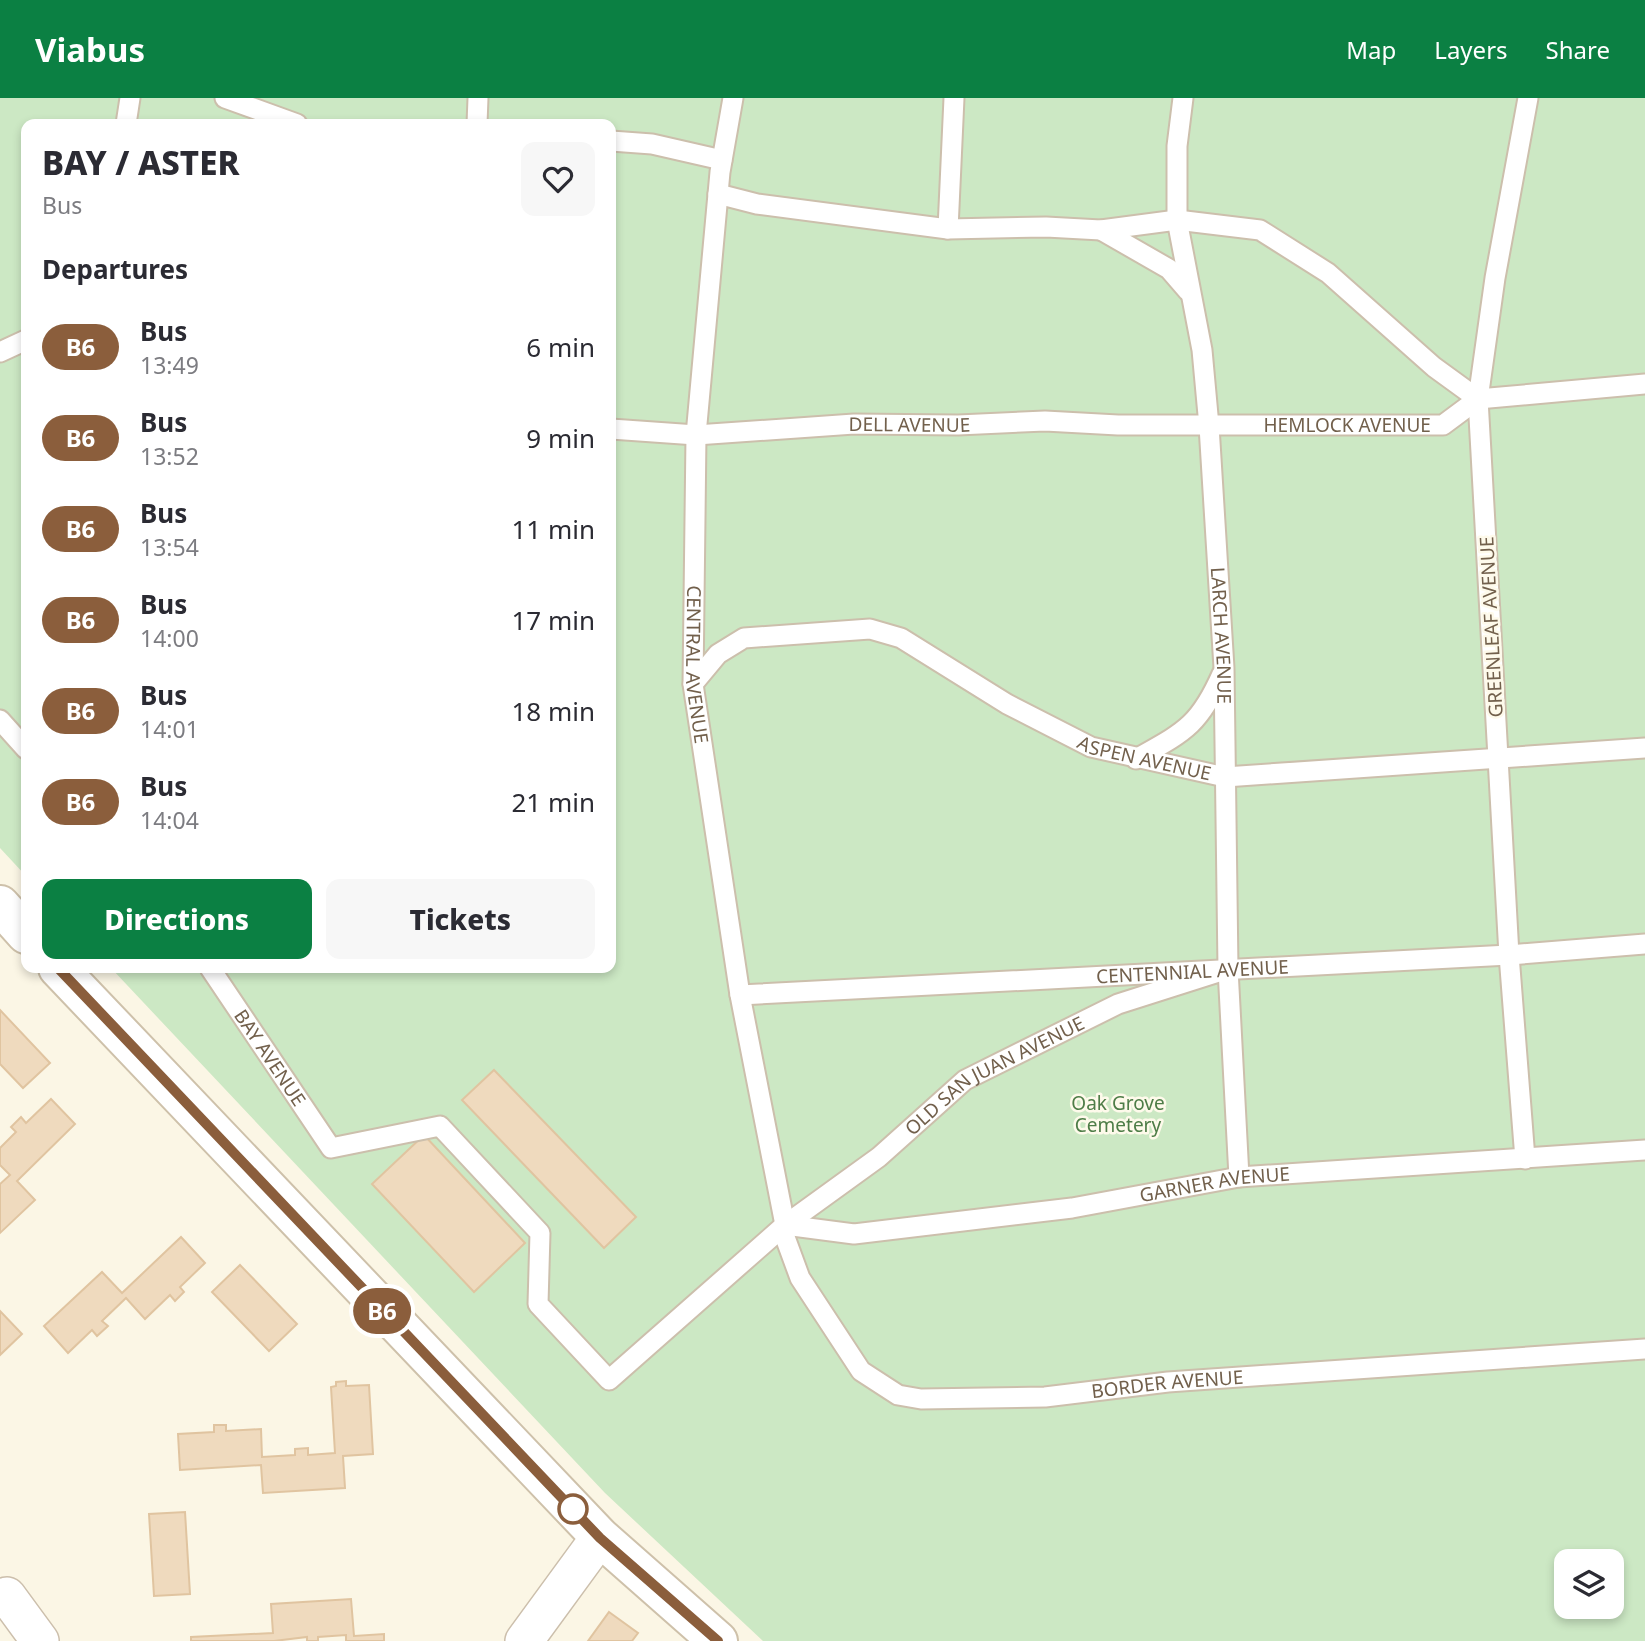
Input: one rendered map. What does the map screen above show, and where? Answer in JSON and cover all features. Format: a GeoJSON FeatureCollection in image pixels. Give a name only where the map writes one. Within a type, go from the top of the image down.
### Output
{"type":"FeatureCollection","features":[{"type":"Feature","properties":{"kind":"main road"},"geometry":{"type":"LineString","coordinates":[[63,973],[600,1538],[718,1641]]}},
{"type":"Feature","properties":{"kind":"street"},"geometry":{"type":"LineString","coordinates":[[524,1641],[600,1538]]}},
{"type":"Feature","properties":{"kind":"street"},"geometry":{"type":"LineString","coordinates":[[7,1595],[40,1641]]}},
{"type":"Feature","properties":{"kind":"lane"},"geometry":{"type":"LineString","coordinates":[[127,119],[130,98]]}},
{"type":"Feature","properties":{"kind":"lane"},"geometry":{"type":"LineString","coordinates":[[225,98],[283,119]]}},
{"type":"Feature","properties":{"kind":"lane"},"geometry":{"type":"LineString","coordinates":[[477,119],[478,98]]}},
{"type":"Feature","properties":{"kind":"lane","name":"CENTRAL AVENUE"},"geometry":{"type":"LineString","coordinates":[[733,98],[718,194],[696,435],[693,684],[740,995],[784,1227]]}},
{"type":"Feature","properties":{"kind":"lane"},"geometry":{"type":"LineString","coordinates":[[948,229],[954,98]]}},
{"type":"Feature","properties":{"kind":"lane","name":"LARCH AVENUE"},"geometry":{"type":"LineString","coordinates":[[1183,98],[1177,146],[1177,220],[1202,350],[1209,425],[1224,668],[1228,969],[1239,1177]]}},
{"type":"Feature","properties":{"kind":"lane","name":"GREENLEAF AVENUE"},"geometry":{"type":"LineString","coordinates":[[1525,1159],[1508,955],[1478,399],[1495,278],[1528,98]]}},
{"type":"Feature","properties":{"kind":"lane"},"geometry":{"type":"LineString","coordinates":[[616,141],[652,144],[722,160]]}},
{"type":"Feature","properties":{"kind":"lane"},"geometry":{"type":"LineString","coordinates":[[718,194],[757,204],[948,229],[1046,227],[1101,230],[1177,220],[1260,230],[1328,273],[1434,367],[1478,399],[1645,384]]}},
{"type":"Feature","properties":{"kind":"lane"},"geometry":{"type":"LineString","coordinates":[[1101,230],[1169,269],[1189,292]]}},
{"type":"Feature","properties":{"kind":"lane"},"geometry":{"type":"LineString","coordinates":[[0,352],[21,342]]}},
{"type":"Feature","properties":{"kind":"lane","name":"HEMLOCK AVENUE"},"geometry":{"type":"LineString","coordinates":[[1209,425],[1443,425],[1478,399]]}},
{"type":"Feature","properties":{"kind":"lane","name":"DELL AVENUE"},"geometry":{"type":"LineString","coordinates":[[616,429],[696,435],[854,424],[958,425],[1045,421],[1209,425]]}},
{"type":"Feature","properties":{"kind":"lane","name":"ASPEN AVENUE"},"geometry":{"type":"LineString","coordinates":[[693,684],[718,654],[744,638],[870,629],[901,638],[1007,704],[1091,747],[1225,777],[1645,748]]}},
{"type":"Feature","properties":{"kind":"lane"},"geometry":{"type":"LineString","coordinates":[[1136,759],[1191,724],[1208,705],[1224,668]]}},
{"type":"Feature","properties":{"kind":"lane"},"geometry":{"type":"LineString","coordinates":[[0,720],[21,743]]}},
{"type":"Feature","properties":{"kind":"lane","name":"CENTENNIAL AVENUE"},"geometry":{"type":"LineString","coordinates":[[740,995],[1508,955],[1645,944]]}},
{"type":"Feature","properties":{"kind":"lane","name":"OLD SAN JUAN AVENUE"},"geometry":{"type":"LineString","coordinates":[[331,1148],[440,1126],[540,1233],[538,1304],[609,1380],[784,1227],[879,1157],[965,1080],[1118,1004],[1228,969]]}},
{"type":"Feature","properties":{"kind":"lane","name":"BAY AVENUE"},"geometry":{"type":"LineString","coordinates":[[213,973],[331,1148]]}},
{"type":"Feature","properties":{"kind":"lane","name":"GARNER AVENUE"},"geometry":{"type":"LineString","coordinates":[[784,1227],[854,1234],[1072,1208],[1239,1177],[1645,1150]]}},
{"type":"Feature","properties":{"kind":"lane","name":"BORDER AVENUE"},"geometry":{"type":"LineString","coordinates":[[784,1227],[800,1278],[861,1371],[898,1395],[921,1399],[1045,1397],[1168,1382],[1645,1349]]}},
{"type":"Feature","properties":{"kind":"green space","name":"Oak Grove Cemetery"},"geometry":{"type":"Polygon","coordinates":[[[0,98],[1645,98],[1645,1641],[763,1641],[605,1493],[116,973],[616,973],[616,119],[21,119],[21,871],[0,848],[0,98]]]}},
{"type":"Feature","properties":{"kind":"building"},"geometry":{"type":"Polygon","coordinates":[[[0,1010],[50,1063],[23,1088],[0,1064],[0,1010]]]}},
{"type":"Feature","properties":{"kind":"building"},"geometry":{"type":"Polygon","coordinates":[[[494,1070],[636,1217],[604,1248],[462,1100],[494,1070]]]}},
{"type":"Feature","properties":{"kind":"building"},"geometry":{"type":"Polygon","coordinates":[[[51,1099],[75,1124],[17,1181],[35,1200],[0,1233],[0,1184],[10,1175],[0,1165],[0,1148],[16,1132],[11,1127],[21,1117],[26,1123],[51,1099]]]}},
{"type":"Feature","properties":{"kind":"building"},"geometry":{"type":"Polygon","coordinates":[[[424,1135],[525,1243],[474,1292],[372,1184],[424,1135]]]}},
{"type":"Feature","properties":{"kind":"building"},"geometry":{"type":"Polygon","coordinates":[[[181,1237],[205,1263],[180,1287],[184,1292],[175,1301],[170,1295],[145,1319],[126,1298],[102,1321],[108,1326],[97,1336],[92,1330],[68,1353],[44,1326],[102,1272],[122,1293],[181,1237]]]}},
{"type":"Feature","properties":{"kind":"building"},"geometry":{"type":"Polygon","coordinates":[[[240,1265],[297,1324],[269,1351],[212,1292],[240,1265]]]}},
{"type":"Feature","properties":{"kind":"building"},"geometry":{"type":"Polygon","coordinates":[[[0,1311],[22,1334],[0,1355],[0,1311]]]}},
{"type":"Feature","properties":{"kind":"building"},"geometry":{"type":"Polygon","coordinates":[[[346,1381],[346,1386],[369,1385],[373,1454],[343,1456],[345,1488],[263,1493],[261,1465],[180,1470],[178,1434],[214,1432],[214,1425],[226,1425],[226,1431],[261,1429],[262,1457],[295,1455],[295,1449],[308,1448],[308,1455],[335,1453],[331,1387],[336,1386],[336,1382],[346,1381]]]}},
{"type":"Feature","properties":{"kind":"building"},"geometry":{"type":"Polygon","coordinates":[[[185,1512],[190,1594],[154,1596],[149,1514],[185,1512]]]}},
{"type":"Feature","properties":{"kind":"building"},"geometry":{"type":"Polygon","coordinates":[[[351,1599],[354,1636],[384,1634],[384,1641],[346,1641],[346,1635],[318,1637],[318,1641],[307,1641],[307,1637],[274,1641],[191,1641],[191,1637],[273,1633],[271,1604],[351,1599]]]}},
{"type":"Feature","properties":{"kind":"building"},"geometry":{"type":"Polygon","coordinates":[[[609,1612],[638,1633],[632,1641],[588,1641],[609,1612]]]}},
{"type":"Feature","properties":{"kind":"bus line","name":"B6"},"geometry":{"type":"LineString","coordinates":[[63,973],[600,1538],[718,1641]]}}]}
